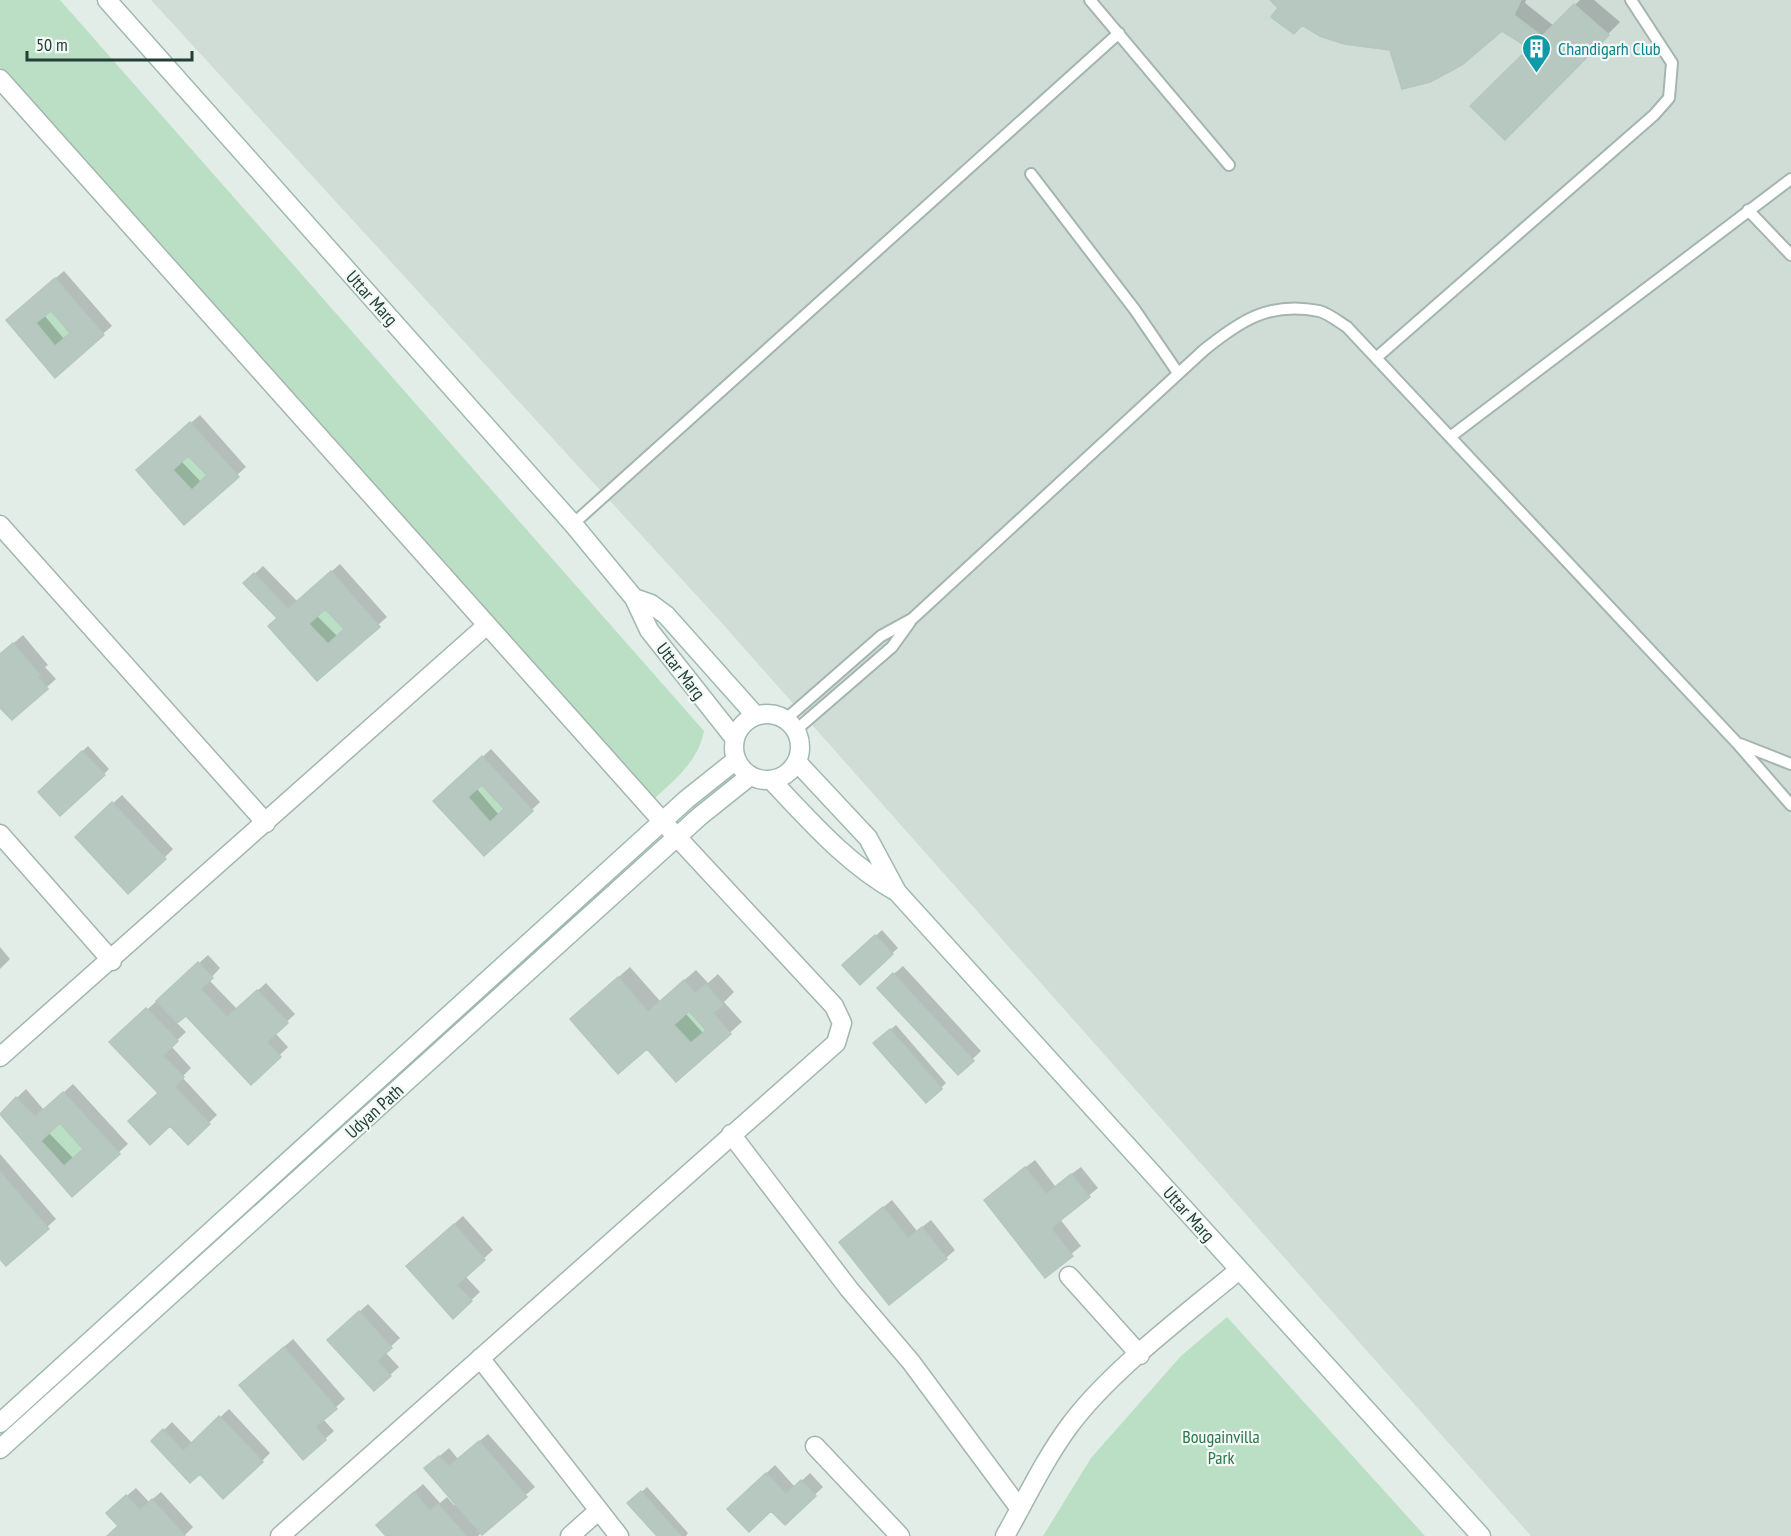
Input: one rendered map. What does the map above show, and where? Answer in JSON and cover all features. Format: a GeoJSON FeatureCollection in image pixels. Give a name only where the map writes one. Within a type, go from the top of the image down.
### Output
{"type":"FeatureCollection","features":[{"type":"Feature","properties":{"kind":"street","name":"Uttar Marg"},"geometry":{"type":"LineString","coordinates":[[107,0],[573,524],[634,598],[648,630],[735,739]]}},
{"type":"Feature","properties":{"kind":"street"},"geometry":{"type":"LineString","coordinates":[[0,79],[663,822],[834,1006],[842,1023],[836,1043],[280,1536]]}},
{"type":"Feature","properties":{"kind":"street"},"geometry":{"type":"LineString","coordinates":[[0,525],[266,823]]}},
{"type":"Feature","properties":{"kind":"street","name":"Uttar Marg"},"geometry":{"type":"LineString","coordinates":[[634,598],[651,604],[666,615],[756,716]]}},
{"type":"Feature","properties":{"kind":"street"},"geometry":{"type":"LineString","coordinates":[[0,1057],[112,961],[487,625]]}},
{"type":"Feature","properties":{"kind":"street"},"geometry":{"type":"LineString","coordinates":[[767,714],[791,724],[801,751],[791,771],[771,780],[750,776],[736,760],[735,739],[746,721],[756,716],[767,714]]}},
{"type":"Feature","properties":{"kind":"street","name":"Udyan Path"},"geometry":{"type":"LineString","coordinates":[[0,1424],[663,822],[736,760]]}},
{"type":"Feature","properties":{"kind":"street","name":"Uttar Marg"},"geometry":{"type":"LineString","coordinates":[[797,762],[868,838],[897,892],[1481,1536]]}},
{"type":"Feature","properties":{"kind":"street","name":"Udyan Path"},"geometry":{"type":"LineString","coordinates":[[0,1449],[677,837],[750,776]]}},
{"type":"Feature","properties":{"kind":"street","name":"Uttar Marg"},"geometry":{"type":"LineString","coordinates":[[771,780],[844,856],[870,877],[897,892]]}},
{"type":"Feature","properties":{"kind":"street"},"geometry":{"type":"LineString","coordinates":[[0,834],[112,961]]}},
{"type":"Feature","properties":{"kind":"street"},"geometry":{"type":"LineString","coordinates":[[731,1134],[849,1288],[911,1362],[1020,1509]]}},
{"type":"Feature","properties":{"kind":"street"},"geometry":{"type":"LineString","coordinates":[[1005,1536],[1049,1456],[1071,1424],[1098,1393],[1239,1270]]}},
{"type":"Feature","properties":{"kind":"street"},"geometry":{"type":"LineString","coordinates":[[1069,1276],[1140,1355]]}},
{"type":"Feature","properties":{"kind":"street"},"geometry":{"type":"LineString","coordinates":[[480,1358],[619,1536]]}},
{"type":"Feature","properties":{"kind":"street"},"geometry":{"type":"LineString","coordinates":[[815,1446],[900,1536]]}},
{"type":"Feature","properties":{"kind":"street"},"geometry":{"type":"LineString","coordinates":[[570,1536],[598,1511]]}},
{"type":"Feature","properties":{"kind":"lane"},"geometry":{"type":"LineString","coordinates":[[1090,0],[1229,165]]}},
{"type":"Feature","properties":{"kind":"lane"},"geometry":{"type":"LineString","coordinates":[[1376,358],[1654,115],[1669,98],[1672,63],[1631,0]]}},
{"type":"Feature","properties":{"kind":"lane"},"geometry":{"type":"LineString","coordinates":[[573,524],[1119,33]]}},
{"type":"Feature","properties":{"kind":"lane"},"geometry":{"type":"LineString","coordinates":[[1031,174],[1135,310],[1178,373]]}},
{"type":"Feature","properties":{"kind":"lane"},"geometry":{"type":"LineString","coordinates":[[1450,437],[1791,179]]}},
{"type":"Feature","properties":{"kind":"lane"},"geometry":{"type":"LineString","coordinates":[[1749,210],[1791,255]]}},
{"type":"Feature","properties":{"kind":"lane"},"geometry":{"type":"LineString","coordinates":[[791,724],[881,636],[912,619],[1178,373],[1239,322],[1276,309],[1320,311],[1347,327],[1737,743],[1791,805]]}},
{"type":"Feature","properties":{"kind":"lane"},"geometry":{"type":"LineString","coordinates":[[1737,743],[1791,764]]}},
{"type":"Feature","properties":{"kind":"shaded area"},"geometry":{"type":"Polygon","coordinates":[[[151,0],[1791,0],[1791,1536],[1531,1536],[720,621],[151,0]]]}},
{"type":"Feature","properties":{"kind":"green space"},"geometry":{"type":"Polygon","coordinates":[[[0,0],[60,0],[704,731],[697,752],[691,761],[653,800],[0,67],[0,0]]]}},
{"type":"Feature","properties":{"kind":"green space"},"geometry":{"type":"Polygon","coordinates":[[[51,311],[70,333],[55,346],[36,323],[51,311]]]}},
{"type":"Feature","properties":{"kind":"green space"},"geometry":{"type":"Polygon","coordinates":[[[188,456],[207,475],[192,490],[173,470],[188,456]]]}},
{"type":"Feature","properties":{"kind":"green space"},"geometry":{"type":"Polygon","coordinates":[[[325,609],[344,629],[328,644],[309,624],[325,609]]]}},
{"type":"Feature","properties":{"kind":"green space"},"geometry":{"type":"Polygon","coordinates":[[[482,785],[504,809],[490,822],[468,797],[482,785]]]}},
{"type":"Feature","properties":{"kind":"green space"},"geometry":{"type":"Polygon","coordinates":[[[689,1011],[706,1030],[691,1043],[674,1025],[689,1011]]]}},
{"type":"Feature","properties":{"kind":"green space"},"geometry":{"type":"Polygon","coordinates":[[[60,1123],[83,1149],[64,1166],[41,1141],[60,1123]]]}},
{"type":"Feature","properties":{"kind":"green space","name":"Bougainvilla Park"},"geometry":{"type":"Polygon","coordinates":[[[1227,1317],[1425,1536],[1043,1536],[1091,1458],[1181,1356],[1227,1317]]]}},
{"type":"Feature","properties":{"kind":"building","name":"Chandigarh Club"},"geometry":{"type":"Polygon","coordinates":[[[1270,0],[1521,0],[1514,15],[1542,36],[1574,4],[1609,35],[1505,140],[1470,106],[1529,48],[1502,31],[1462,65],[1430,82],[1402,89],[1390,50],[1344,44],[1320,36],[1302,25],[1294,34],[1271,17],[1278,8],[1270,0]]]}},
{"type":"Feature","properties":{"kind":"building"},"geometry":{"type":"Polygon","coordinates":[[[55,278],[104,335],[55,378],[6,320],[55,278]],[[51,311],[36,323],[55,346],[70,333],[51,311]]]}},
{"type":"Feature","properties":{"kind":"building"},"geometry":{"type":"Polygon","coordinates":[[[190,422],[239,477],[184,525],[136,470],[190,422]],[[188,456],[173,470],[192,490],[207,475],[188,456]]]}},
{"type":"Feature","properties":{"kind":"building"},"geometry":{"type":"Polygon","coordinates":[[[331,571],[380,627],[317,681],[268,626],[277,618],[243,583],[254,573],[288,609],[331,571]],[[325,609],[309,624],[328,644],[344,629],[325,609]]]}},
{"type":"Feature","properties":{"kind":"building"},"geometry":{"type":"Polygon","coordinates":[[[13,643],[40,675],[38,677],[48,689],[12,720],[0,708],[0,654],[13,643]]]}},
{"type":"Feature","properties":{"kind":"building"},"geometry":{"type":"Polygon","coordinates":[[[82,751],[105,775],[60,816],[38,792],[82,751]]]}},
{"type":"Feature","properties":{"kind":"building"},"geometry":{"type":"Polygon","coordinates":[[[482,756],[533,811],[484,856],[433,801],[482,756]],[[482,785],[468,797],[490,822],[504,809],[482,785]]]}},
{"type":"Feature","properties":{"kind":"building"},"geometry":{"type":"Polygon","coordinates":[[[112,802],[166,859],[128,894],[75,837],[112,802]]]}},
{"type":"Feature","properties":{"kind":"building"},"geometry":{"type":"Polygon","coordinates":[[[875,935],[893,954],[860,985],[842,965],[875,935]]]}},
{"type":"Feature","properties":{"kind":"building"},"geometry":{"type":"Polygon","coordinates":[[[198,962],[213,978],[201,989],[227,1017],[257,990],[288,1023],[267,1042],[281,1057],[251,1085],[186,1016],[177,1023],[156,1001],[198,962]]]}},
{"type":"Feature","properties":{"kind":"building"},"geometry":{"type":"Polygon","coordinates":[[[893,973],[974,1061],[958,1075],[877,988],[893,973]]]}},
{"type":"Feature","properties":{"kind":"building"},"geometry":{"type":"Polygon","coordinates":[[[618,977],[648,1012],[684,980],[695,993],[706,984],[723,1005],[713,1013],[731,1034],[676,1082],[647,1049],[618,1074],[570,1019],[618,977]],[[689,1011],[674,1025],[691,1043],[706,1030],[689,1011]]]}},
{"type":"Feature","properties":{"kind":"building"},"geometry":{"type":"Polygon","coordinates":[[[146,1008],[178,1041],[163,1056],[184,1077],[175,1087],[210,1124],[188,1145],[170,1126],[150,1145],[128,1121],[158,1093],[109,1042],[146,1008]]]}},
{"type":"Feature","properties":{"kind":"building"},"geometry":{"type":"Polygon","coordinates":[[[890,1029],[942,1089],[926,1103],[873,1043],[890,1029]]]}},
{"type":"Feature","properties":{"kind":"building"},"geometry":{"type":"Polygon","coordinates":[[[63,1092],[120,1154],[72,1197],[0,1114],[16,1097],[35,1117],[63,1092]],[[60,1123],[41,1141],[64,1166],[83,1149],[60,1123]]]}},
{"type":"Feature","properties":{"kind":"building"},"geometry":{"type":"Polygon","coordinates":[[[1025,1167],[1046,1194],[1071,1174],[1090,1197],[1051,1228],[1073,1256],[1045,1278],[984,1200],[1025,1167]]]}},
{"type":"Feature","properties":{"kind":"building"},"geometry":{"type":"Polygon","coordinates":[[[0,1172],[49,1229],[6,1266],[0,1259],[0,1172]]]}},
{"type":"Feature","properties":{"kind":"building"},"geometry":{"type":"Polygon","coordinates":[[[883,1207],[908,1238],[922,1227],[947,1259],[889,1305],[839,1242],[883,1207]]]}},
{"type":"Feature","properties":{"kind":"building"},"geometry":{"type":"Polygon","coordinates":[[[454,1224],[485,1260],[457,1285],[472,1301],[453,1319],[406,1266],[454,1224]]]}},
{"type":"Feature","properties":{"kind":"building"},"geometry":{"type":"Polygon","coordinates":[[[359,1311],[392,1348],[377,1361],[391,1376],[374,1391],[327,1340],[359,1311]]]}},
{"type":"Feature","properties":{"kind":"building"},"geometry":{"type":"Polygon","coordinates":[[[284,1347],[337,1409],[315,1427],[326,1440],[303,1460],[239,1385],[284,1347]]]}},
{"type":"Feature","properties":{"kind":"building"},"geometry":{"type":"Polygon","coordinates":[[[219,1416],[263,1462],[223,1499],[200,1474],[190,1483],[151,1441],[163,1429],[183,1451],[219,1416]]]}},
{"type":"Feature","properties":{"kind":"building"},"geometry":{"type":"Polygon","coordinates":[[[479,1441],[527,1497],[482,1535],[424,1468],[439,1456],[449,1466],[479,1441]]]}},
{"type":"Feature","properties":{"kind":"building"},"geometry":{"type":"Polygon","coordinates":[[[766,1473],[786,1494],[801,1480],[816,1496],[785,1525],[771,1511],[749,1532],[727,1509],[766,1473]]]}},
{"type":"Feature","properties":{"kind":"building"},"geometry":{"type":"Polygon","coordinates":[[[641,1491],[681,1536],[657,1536],[627,1503],[641,1491]]]}},
{"type":"Feature","properties":{"kind":"building"},"geometry":{"type":"Polygon","coordinates":[[[414,1492],[430,1511],[438,1504],[466,1536],[386,1536],[376,1525],[414,1492]]]}},
{"type":"Feature","properties":{"kind":"building"},"geometry":{"type":"Polygon","coordinates":[[[126,1495],[140,1510],[152,1499],[185,1536],[107,1536],[118,1526],[106,1513],[126,1495]]]}},
{"type":"Feature","properties":{"kind":"place","name":"Chandigarh Club"},"geometry":{"type":"Point","coordinates":[1537,74]}}]}
